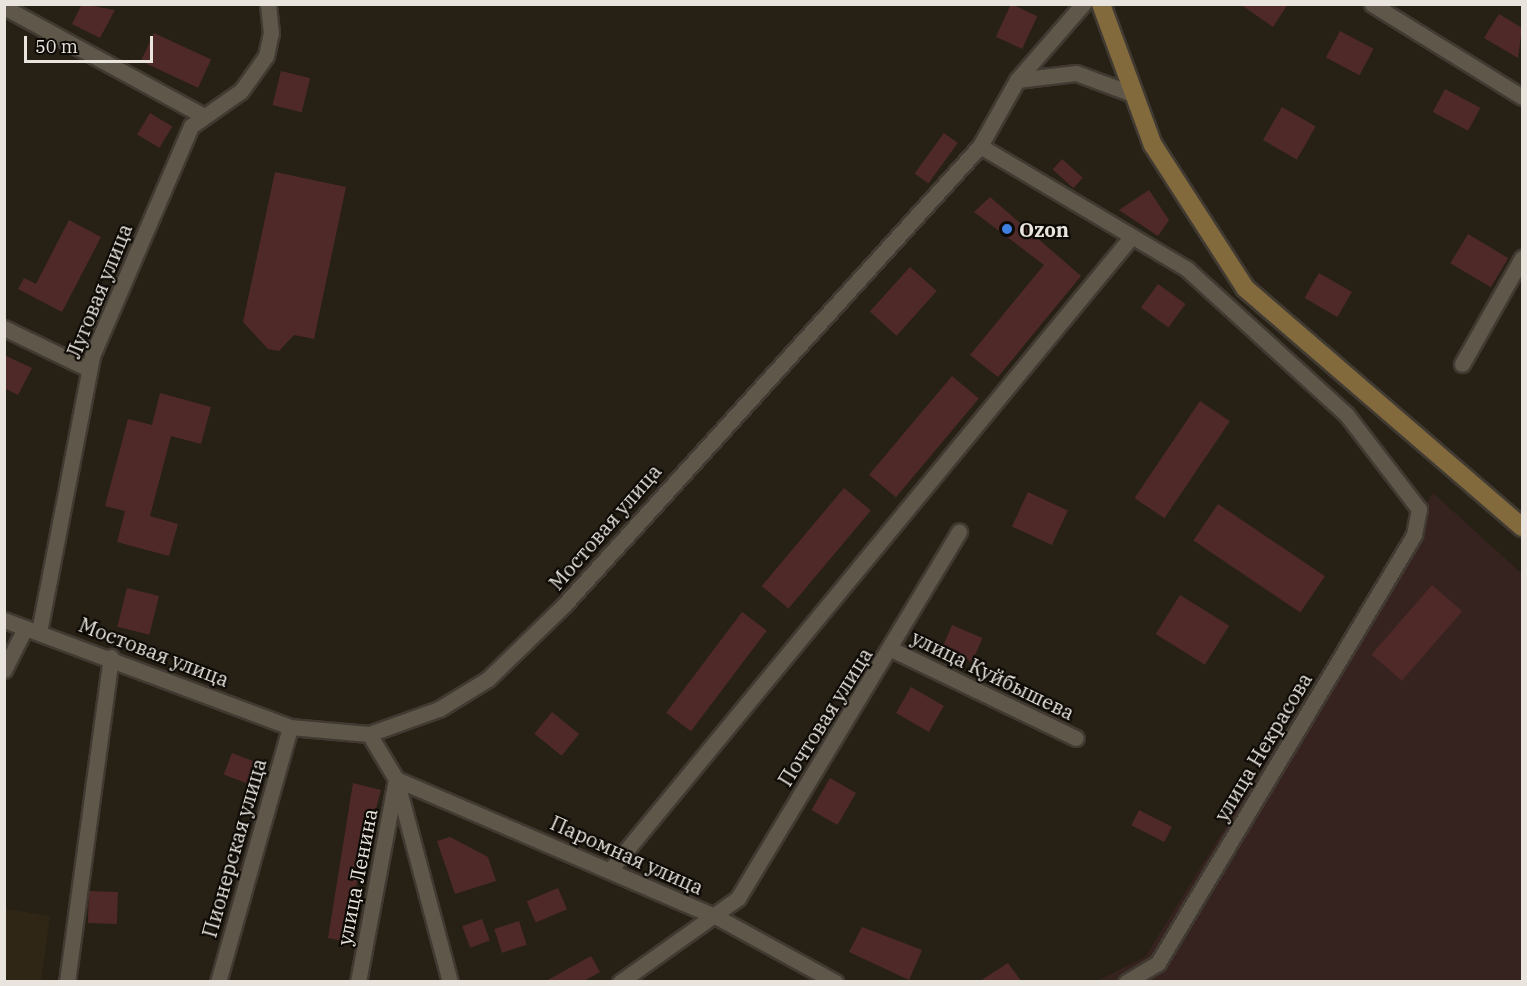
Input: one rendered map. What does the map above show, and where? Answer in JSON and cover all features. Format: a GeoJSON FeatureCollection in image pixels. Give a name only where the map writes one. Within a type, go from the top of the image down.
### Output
{"type":"FeatureCollection","features":[{"type":"Feature","properties":{"kind":"street"},"geometry":{"type":"LineString","coordinates":[[4,7],[200,114],[241,91],[266,56],[271,33],[268,4]]}},
{"type":"Feature","properties":{"kind":"street","name":"Мостовая улица"},"geometry":{"type":"LineString","coordinates":[[4,620],[111,657],[290,727],[369,734],[439,709],[488,679],[525,647],[980,146],[1017,81],[1083,4]]}},
{"type":"Feature","properties":{"kind":"street"},"geometry":{"type":"LineString","coordinates":[[1101,4],[1130,93],[1153,145],[1245,288],[1522,527]]}},
{"type":"Feature","properties":{"kind":"street"},"geometry":{"type":"LineString","coordinates":[[1372,4],[1522,97]]}},
{"type":"Feature","properties":{"kind":"street"},"geometry":{"type":"LineString","coordinates":[[1017,81],[1076,73],[1130,93]]}},
{"type":"Feature","properties":{"kind":"street","name":"Луговая улица"},"geometry":{"type":"LineString","coordinates":[[4,670],[32,630],[89,369],[200,114]]}},
{"type":"Feature","properties":{"kind":"street"},"geometry":{"type":"LineString","coordinates":[[610,870],[1131,237],[980,146]]}},
{"type":"Feature","properties":{"kind":"street","name":"улица Некрасова"},"geometry":{"type":"LineString","coordinates":[[1126,981],[1158,963],[1420,518],[1416,499],[1346,414],[1186,269],[1131,237]]}},
{"type":"Feature","properties":{"kind":"street"},"geometry":{"type":"LineString","coordinates":[[1462,364],[1522,258]]}},
{"type":"Feature","properties":{"kind":"street"},"geometry":{"type":"LineString","coordinates":[[4,328],[89,369]]}},
{"type":"Feature","properties":{"kind":"street","name":"Почтовая улица"},"geometry":{"type":"LineString","coordinates":[[620,981],[717,917],[738,898],[891,649],[959,531]]}},
{"type":"Feature","properties":{"kind":"street","name":"улица Куйбышева"},"geometry":{"type":"LineString","coordinates":[[891,649],[1076,738]]}},
{"type":"Feature","properties":{"kind":"street"},"geometry":{"type":"LineString","coordinates":[[67,981],[111,657]]}},
{"type":"Feature","properties":{"kind":"street","name":"Пионерская улица"},"geometry":{"type":"LineString","coordinates":[[218,981],[290,727]]}},
{"type":"Feature","properties":{"kind":"street"},"geometry":{"type":"LineString","coordinates":[[369,734],[396,779],[450,981]]}},
{"type":"Feature","properties":{"kind":"street","name":"Паромная улица"},"geometry":{"type":"LineString","coordinates":[[396,779],[717,917],[835,981]]}},
{"type":"Feature","properties":{"kind":"street","name":"улица Ленина"},"geometry":{"type":"LineString","coordinates":[[358,981],[396,779]]}},
{"type":"Feature","properties":{"kind":"shaded area"},"geometry":{"type":"Polygon","coordinates":[[[1433,493],[1522,574],[1522,981],[1095,982],[1145,957],[1433,493]]]}},
{"type":"Feature","properties":{"kind":"shaded area"},"geometry":{"type":"Polygon","coordinates":[[[5,909],[50,916],[41,981],[5,981],[5,909]]]}},
{"type":"Feature","properties":{"kind":"building"},"geometry":{"type":"Polygon","coordinates":[[[82,4],[115,10],[100,38],[72,24],[82,4]]]}},
{"type":"Feature","properties":{"kind":"building"},"geometry":{"type":"Polygon","coordinates":[[[1011,4],[1037,16],[1022,49],[996,37],[1011,4]]]}},
{"type":"Feature","properties":{"kind":"building"},"geometry":{"type":"Polygon","coordinates":[[[1240,4],[1288,4],[1273,27],[1240,4]]]}},
{"type":"Feature","properties":{"kind":"building"},"geometry":{"type":"Polygon","coordinates":[[[1499,14],[1522,28],[1518,58],[1484,38],[1499,14]]]}},
{"type":"Feature","properties":{"kind":"building"},"geometry":{"type":"Polygon","coordinates":[[[1340,31],[1374,49],[1359,75],[1326,57],[1340,31]]]}},
{"type":"Feature","properties":{"kind":"building"},"geometry":{"type":"Polygon","coordinates":[[[154,33],[211,60],[198,88],[141,61],[154,33]]]}},
{"type":"Feature","properties":{"kind":"building"},"geometry":{"type":"Polygon","coordinates":[[[281,71],[310,78],[302,112],[273,105],[281,71]]]}},
{"type":"Feature","properties":{"kind":"building"},"geometry":{"type":"Polygon","coordinates":[[[1445,89],[1480,108],[1468,131],[1433,112],[1445,89]]]}},
{"type":"Feature","properties":{"kind":"building"},"geometry":{"type":"Polygon","coordinates":[[[1282,107],[1316,126],[1297,159],[1263,140],[1282,107]]]}},
{"type":"Feature","properties":{"kind":"building"},"geometry":{"type":"Polygon","coordinates":[[[150,113],[172,126],[159,148],[137,134],[150,113]]]}},
{"type":"Feature","properties":{"kind":"building"},"geometry":{"type":"Polygon","coordinates":[[[944,133],[958,143],[928,183],[915,173],[944,133]]]}},
{"type":"Feature","properties":{"kind":"building"},"geometry":{"type":"Polygon","coordinates":[[[1062,159],[1083,178],[1073,188],[1053,169],[1062,159]]]}},
{"type":"Feature","properties":{"kind":"building"},"geometry":{"type":"Polygon","coordinates":[[[275,172],[346,187],[314,339],[294,335],[279,351],[268,349],[243,322],[275,172]]]}},
{"type":"Feature","properties":{"kind":"building"},"geometry":{"type":"Polygon","coordinates":[[[1149,190],[1169,220],[1158,236],[1119,210],[1149,190]]]}},
{"type":"Feature","properties":{"kind":"building"},"geometry":{"type":"Polygon","coordinates":[[[990,197],[1081,276],[998,377],[970,355],[1044,265],[974,212],[990,197]]]}},
{"type":"Feature","properties":{"kind":"building"},"geometry":{"type":"Polygon","coordinates":[[[69,220],[101,237],[62,312],[18,289],[24,278],[36,284],[69,220]]]}},
{"type":"Feature","properties":{"kind":"building"},"geometry":{"type":"Polygon","coordinates":[[[1468,234],[1508,258],[1491,287],[1450,263],[1468,234]]]}},
{"type":"Feature","properties":{"kind":"building"},"geometry":{"type":"Polygon","coordinates":[[[910,267],[937,291],[897,336],[870,312],[910,267]]]}},
{"type":"Feature","properties":{"kind":"building"},"geometry":{"type":"Polygon","coordinates":[[[1319,273],[1352,292],[1337,317],[1304,298],[1319,273]]]}},
{"type":"Feature","properties":{"kind":"building"},"geometry":{"type":"Polygon","coordinates":[[[1158,284],[1186,304],[1168,327],[1141,307],[1158,284]]]}},
{"type":"Feature","properties":{"kind":"building"},"geometry":{"type":"Polygon","coordinates":[[[4,355],[32,368],[18,395],[4,388],[4,355]]]}},
{"type":"Feature","properties":{"kind":"building"},"geometry":{"type":"Polygon","coordinates":[[[952,376],[979,398],[896,497],[869,475],[952,376]]]}},
{"type":"Feature","properties":{"kind":"building"},"geometry":{"type":"Polygon","coordinates":[[[160,393],[211,407],[201,444],[171,436],[150,516],[178,524],[169,556],[117,542],[125,511],[105,506],[128,419],[152,425],[160,393]]]}},
{"type":"Feature","properties":{"kind":"building"},"geometry":{"type":"Polygon","coordinates":[[[1200,401],[1230,421],[1164,518],[1135,498],[1200,401]]]}},
{"type":"Feature","properties":{"kind":"building"},"geometry":{"type":"Polygon","coordinates":[[[844,488],[871,510],[789,609],[762,586],[844,488]]]}},
{"type":"Feature","properties":{"kind":"building"},"geometry":{"type":"Polygon","coordinates":[[[1028,492],[1068,511],[1052,545],[1012,526],[1028,492]]]}},
{"type":"Feature","properties":{"kind":"building"},"geometry":{"type":"Polygon","coordinates":[[[1218,504],[1325,576],[1300,613],[1193,540],[1218,504]]]}},
{"type":"Feature","properties":{"kind":"building"},"geometry":{"type":"Polygon","coordinates":[[[1432,585],[1462,611],[1402,681],[1372,654],[1432,585]]]}},
{"type":"Feature","properties":{"kind":"building"},"geometry":{"type":"Polygon","coordinates":[[[127,588],[159,596],[149,635],[117,627],[127,588]]]}},
{"type":"Feature","properties":{"kind":"building"},"geometry":{"type":"Polygon","coordinates":[[[1180,595],[1229,626],[1205,665],[1156,634],[1180,595]]]}},
{"type":"Feature","properties":{"kind":"building"},"geometry":{"type":"Polygon","coordinates":[[[742,612],[767,631],[691,731],[666,713],[742,612]]]}},
{"type":"Feature","properties":{"kind":"building"},"geometry":{"type":"Polygon","coordinates":[[[952,625],[982,638],[972,662],[942,649],[952,625]]]}},
{"type":"Feature","properties":{"kind":"building"},"geometry":{"type":"Polygon","coordinates":[[[911,687],[944,706],[929,732],[896,713],[911,687]]]}},
{"type":"Feature","properties":{"kind":"building"},"geometry":{"type":"Polygon","coordinates":[[[552,712],[579,734],[562,756],[534,734],[552,712]]]}},
{"type":"Feature","properties":{"kind":"building"},"geometry":{"type":"Polygon","coordinates":[[[232,753],[260,764],[252,785],[224,774],[232,753]]]}},
{"type":"Feature","properties":{"kind":"building"},"geometry":{"type":"Polygon","coordinates":[[[830,778],[856,793],[837,825],[812,810],[830,778]]]}},
{"type":"Feature","properties":{"kind":"building"},"geometry":{"type":"Polygon","coordinates":[[[353,783],[381,790],[358,875],[348,942],[328,938],[353,783]]]}},
{"type":"Feature","properties":{"kind":"building"},"geometry":{"type":"Polygon","coordinates":[[[1139,810],[1172,827],[1164,842],[1131,825],[1139,810]]]}},
{"type":"Feature","properties":{"kind":"building"},"geometry":{"type":"Polygon","coordinates":[[[450,837],[488,857],[496,881],[455,894],[437,841],[450,837]]]}},
{"type":"Feature","properties":{"kind":"building"},"geometry":{"type":"Polygon","coordinates":[[[558,888],[567,909],[536,922],[527,901],[558,888]]]}},
{"type":"Feature","properties":{"kind":"building"},"geometry":{"type":"Polygon","coordinates":[[[89,891],[118,892],[117,924],[88,923],[89,891]]]}},
{"type":"Feature","properties":{"kind":"building"},"geometry":{"type":"Polygon","coordinates":[[[482,919],[490,941],[470,948],[462,926],[482,919]]]}},
{"type":"Feature","properties":{"kind":"building"},"geometry":{"type":"Polygon","coordinates":[[[519,921],[527,945],[502,953],[494,929],[519,921]]]}},
{"type":"Feature","properties":{"kind":"building"},"geometry":{"type":"Polygon","coordinates":[[[862,927],[922,950],[909,980],[849,952],[862,927]]]}},
{"type":"Feature","properties":{"kind":"building"},"geometry":{"type":"Polygon","coordinates":[[[591,956],[600,972],[584,981],[546,981],[591,956]]]}},
{"type":"Feature","properties":{"kind":"building"},"geometry":{"type":"Polygon","coordinates":[[[1008,963],[1021,981],[980,981],[1008,963]]]}},
{"type":"Feature","properties":{"kind":"place","name":"Ozon"},"geometry":{"type":"Point","coordinates":[1007,229]}}]}
